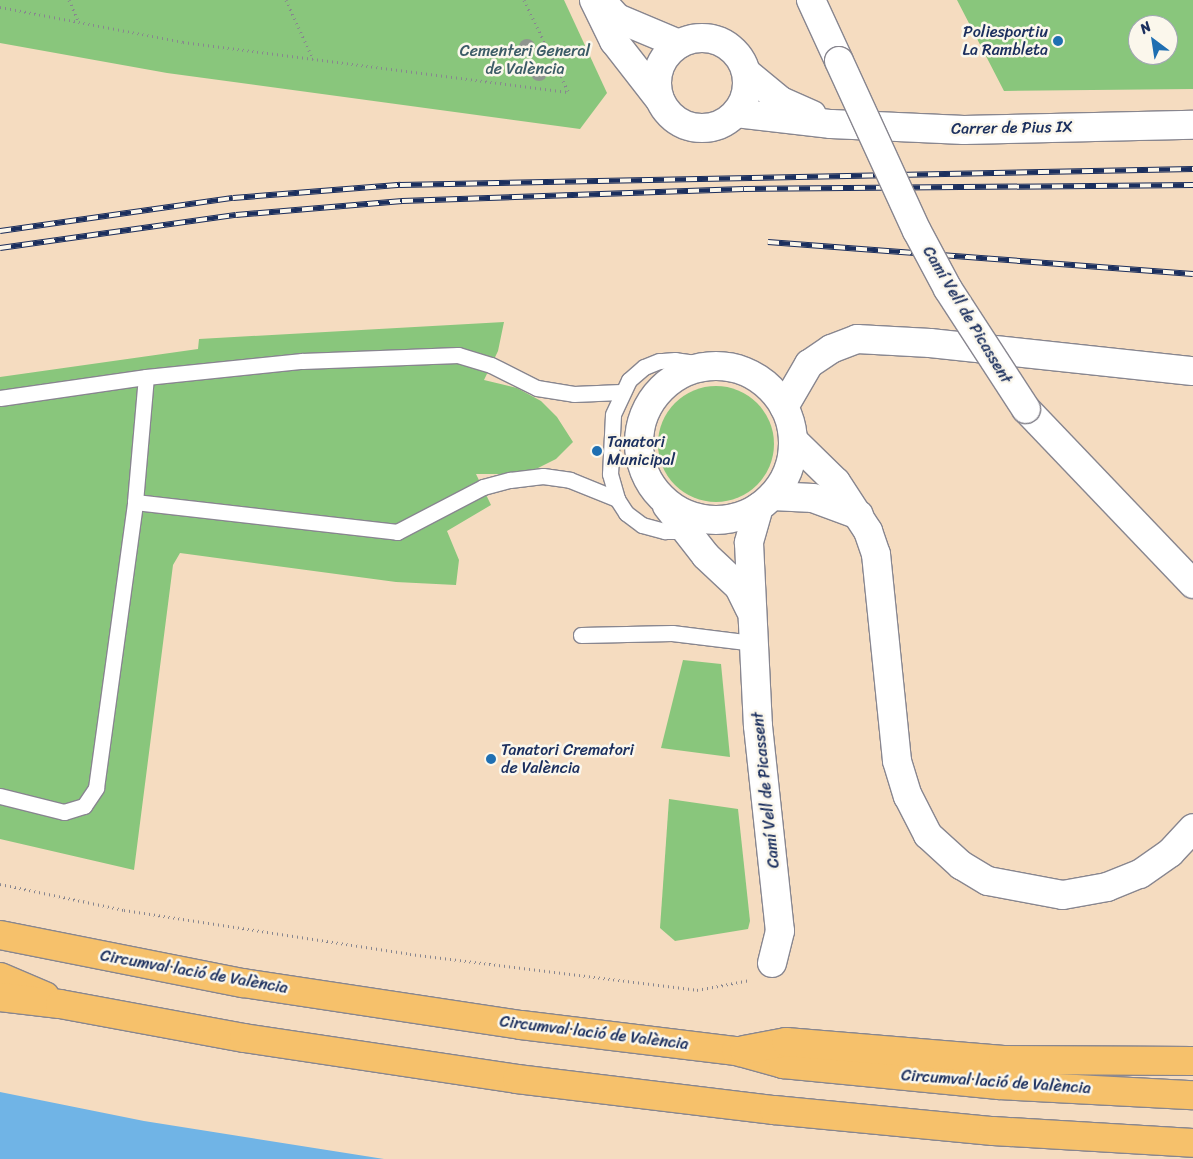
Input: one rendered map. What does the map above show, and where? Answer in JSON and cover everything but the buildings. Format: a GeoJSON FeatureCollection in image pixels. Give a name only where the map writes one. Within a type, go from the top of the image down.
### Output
{"type":"FeatureCollection","features":[{"type":"Feature","properties":{"kind":"highway","name":"Circumval·lació de València"},"geometry":{"type":"LineString","coordinates":[[0,935],[242,983],[521,1025],[736,1051],[783,1064],[999,1085],[1193,1095]]}},
{"type":"Feature","properties":{"kind":"highway"},"geometry":{"type":"LineString","coordinates":[[0,977],[60,1004]]}},
{"type":"Feature","properties":{"kind":"highway"},"geometry":{"type":"LineString","coordinates":[[0,997],[60,1004],[244,1038],[517,1079],[774,1110],[983,1130],[1193,1143]]}},
{"type":"Feature","properties":{"kind":"highway"},"geometry":{"type":"LineString","coordinates":[[736,1051],[786,1042],[1003,1060],[1193,1061]]}},
{"type":"Feature","properties":{"kind":"street"},"geometry":{"type":"LineString","coordinates":[[594,0],[614,41],[668,113],[680,123],[695,128],[710,128],[725,122],[736,113],[748,87],[747,73],[737,54],[720,42],[706,38],[679,44],[669,52],[658,75],[660,100]]}},
{"type":"Feature","properties":{"kind":"street"},"geometry":{"type":"LineString","coordinates":[[600,0],[617,18],[679,44]]}},
{"type":"Feature","properties":{"kind":"street","name":"Camí Vell de Picassent"},"geometry":{"type":"LineString","coordinates":[[811,0],[917,231],[948,289],[1026,409],[1193,584]]}},
{"type":"Feature","properties":{"kind":"street","name":"Carrer de Pius IX"},"geometry":{"type":"LineString","coordinates":[[747,73],[781,101],[831,124]]}},
{"type":"Feature","properties":{"kind":"street","name":"Carrer de Pius IX"},"geometry":{"type":"LineString","coordinates":[[736,113],[831,124],[964,130],[1193,125]]}},
{"type":"Feature","properties":{"kind":"street"},"geometry":{"type":"LineString","coordinates":[[784,407],[809,364],[831,349],[857,339],[930,342],[1193,371]]}},
{"type":"Feature","properties":{"kind":"street"},"geometry":{"type":"LineString","coordinates":[[717,366],[737,369],[756,377],[772,390],[784,407],[793,440],[791,460],[784,479],[766,502],[739,517],[718,520],[698,518],[678,511],[662,500],[648,481],[640,460],[638,437],[644,414],[656,394],[672,379],[694,369],[717,366]]}},
{"type":"Feature","properties":{"kind":"street"},"geometry":{"type":"LineString","coordinates":[[793,440],[836,482],[859,515],[876,554],[897,760],[908,796],[928,835],[960,865],[988,881],[1063,895],[1107,887],[1140,874],[1170,852],[1193,828]]}},
{"type":"Feature","properties":{"kind":"street"},"geometry":{"type":"LineString","coordinates":[[766,502],[813,498],[859,515]]}},
{"type":"Feature","properties":{"kind":"street","name":"Camí Vell de Picassent"},"geometry":{"type":"LineString","coordinates":[[662,500],[684,531],[739,586],[753,616]]}},
{"type":"Feature","properties":{"kind":"street","name":"Camí Vell de Picassent"},"geometry":{"type":"LineString","coordinates":[[766,502],[748,543],[758,726],[780,931],[772,963]]}},
{"type":"Feature","properties":{"kind":"lane"},"geometry":{"type":"LineString","coordinates":[[0,398],[146,377],[302,361],[458,355],[491,364],[537,388],[574,394],[621,392]]}},
{"type":"Feature","properties":{"kind":"lane"},"geometry":{"type":"LineString","coordinates":[[717,366],[675,360],[659,361],[644,367],[621,392],[614,415],[610,474],[616,500],[626,513],[642,525],[665,531],[684,531],[718,520]]}},
{"type":"Feature","properties":{"kind":"lane"},"geometry":{"type":"LineString","coordinates":[[0,796],[64,812],[84,806],[96,788],[135,502],[146,377]]}},
{"type":"Feature","properties":{"kind":"lane"},"geometry":{"type":"LineString","coordinates":[[135,502],[396,532],[483,487],[510,480],[543,476],[570,480],[616,500]]}},
{"type":"Feature","properties":{"kind":"lane"},"geometry":{"type":"LineString","coordinates":[[581,635],[672,633],[754,643]]}},
{"type":"Feature","properties":{"kind":"path"},"geometry":{"type":"LineString","coordinates":[[69,0],[79,22]]}},
{"type":"Feature","properties":{"kind":"path"},"geometry":{"type":"LineString","coordinates":[[286,0],[313,59]]}},
{"type":"Feature","properties":{"kind":"path"},"geometry":{"type":"LineString","coordinates":[[0,7],[183,42],[568,92],[524,0]]}},
{"type":"Feature","properties":{"kind":"path"},"geometry":{"type":"LineString","coordinates":[[0,884],[124,910],[410,954],[697,990],[749,980],[772,963]]}},
{"type":"Feature","properties":{"kind":"green space","name":"Cementeri General de València"},"geometry":{"type":"Polygon","coordinates":[[[0,0],[564,0],[607,93],[580,129],[167,73],[0,43],[0,0]]]}},
{"type":"Feature","properties":{"kind":"green space","name":"Poliesportiu La Rambleta"},"geometry":{"type":"Polygon","coordinates":[[[957,0],[1193,0],[1193,89],[1004,91],[957,0]]]}},
{"type":"Feature","properties":{"kind":"green space"},"geometry":{"type":"Polygon","coordinates":[[[504,322],[498,351],[484,380],[517,388],[541,401],[557,417],[573,442],[556,459],[538,468],[519,474],[476,474],[491,505],[447,531],[459,560],[456,585],[396,582],[180,553],[173,565],[134,870],[0,839],[0,377],[198,349],[199,339],[504,322]]]}},
{"type":"Feature","properties":{"kind":"green space"},"geometry":{"type":"Polygon","coordinates":[[[716,386],[738,391],[757,403],[769,422],[774,444],[769,466],[757,485],[738,497],[716,502],[694,497],[675,485],[663,466],[658,444],[663,422],[675,403],[694,391],[716,386]]]}},
{"type":"Feature","properties":{"kind":"green space"},"geometry":{"type":"Polygon","coordinates":[[[683,660],[721,664],[730,757],[661,748],[683,660]]]}},
{"type":"Feature","properties":{"kind":"green space"},"geometry":{"type":"Polygon","coordinates":[[[669,799],[738,809],[750,921],[748,929],[675,941],[660,928],[669,799]]]}},
{"type":"Feature","properties":{"kind":"water"},"geometry":{"type":"Polygon","coordinates":[[[0,1092],[144,1121],[384,1159],[0,1159],[0,1092]]]}},
{"type":"Feature","properties":{"kind":"railway"},"geometry":{"type":"LineString","coordinates":[[0,231],[233,198],[400,185],[1193,169]]}},
{"type":"Feature","properties":{"kind":"railway"},"geometry":{"type":"LineString","coordinates":[[0,248],[236,215],[402,201],[744,189],[1193,185]]}},
{"type":"Feature","properties":{"kind":"railway"},"geometry":{"type":"LineString","coordinates":[[768,242],[1193,274]]}},
{"type":"Feature","properties":{"kind":"place","name":"Poliesportiu La Rambleta"},"geometry":{"type":"Point","coordinates":[1058,41]}},
{"type":"Feature","properties":{"kind":"place","name":"Tanatori Municipal"},"geometry":{"type":"Point","coordinates":[597,451]}},
{"type":"Feature","properties":{"kind":"place","name":"Tanatori Crematori de València"},"geometry":{"type":"Point","coordinates":[491,759]}}]}
